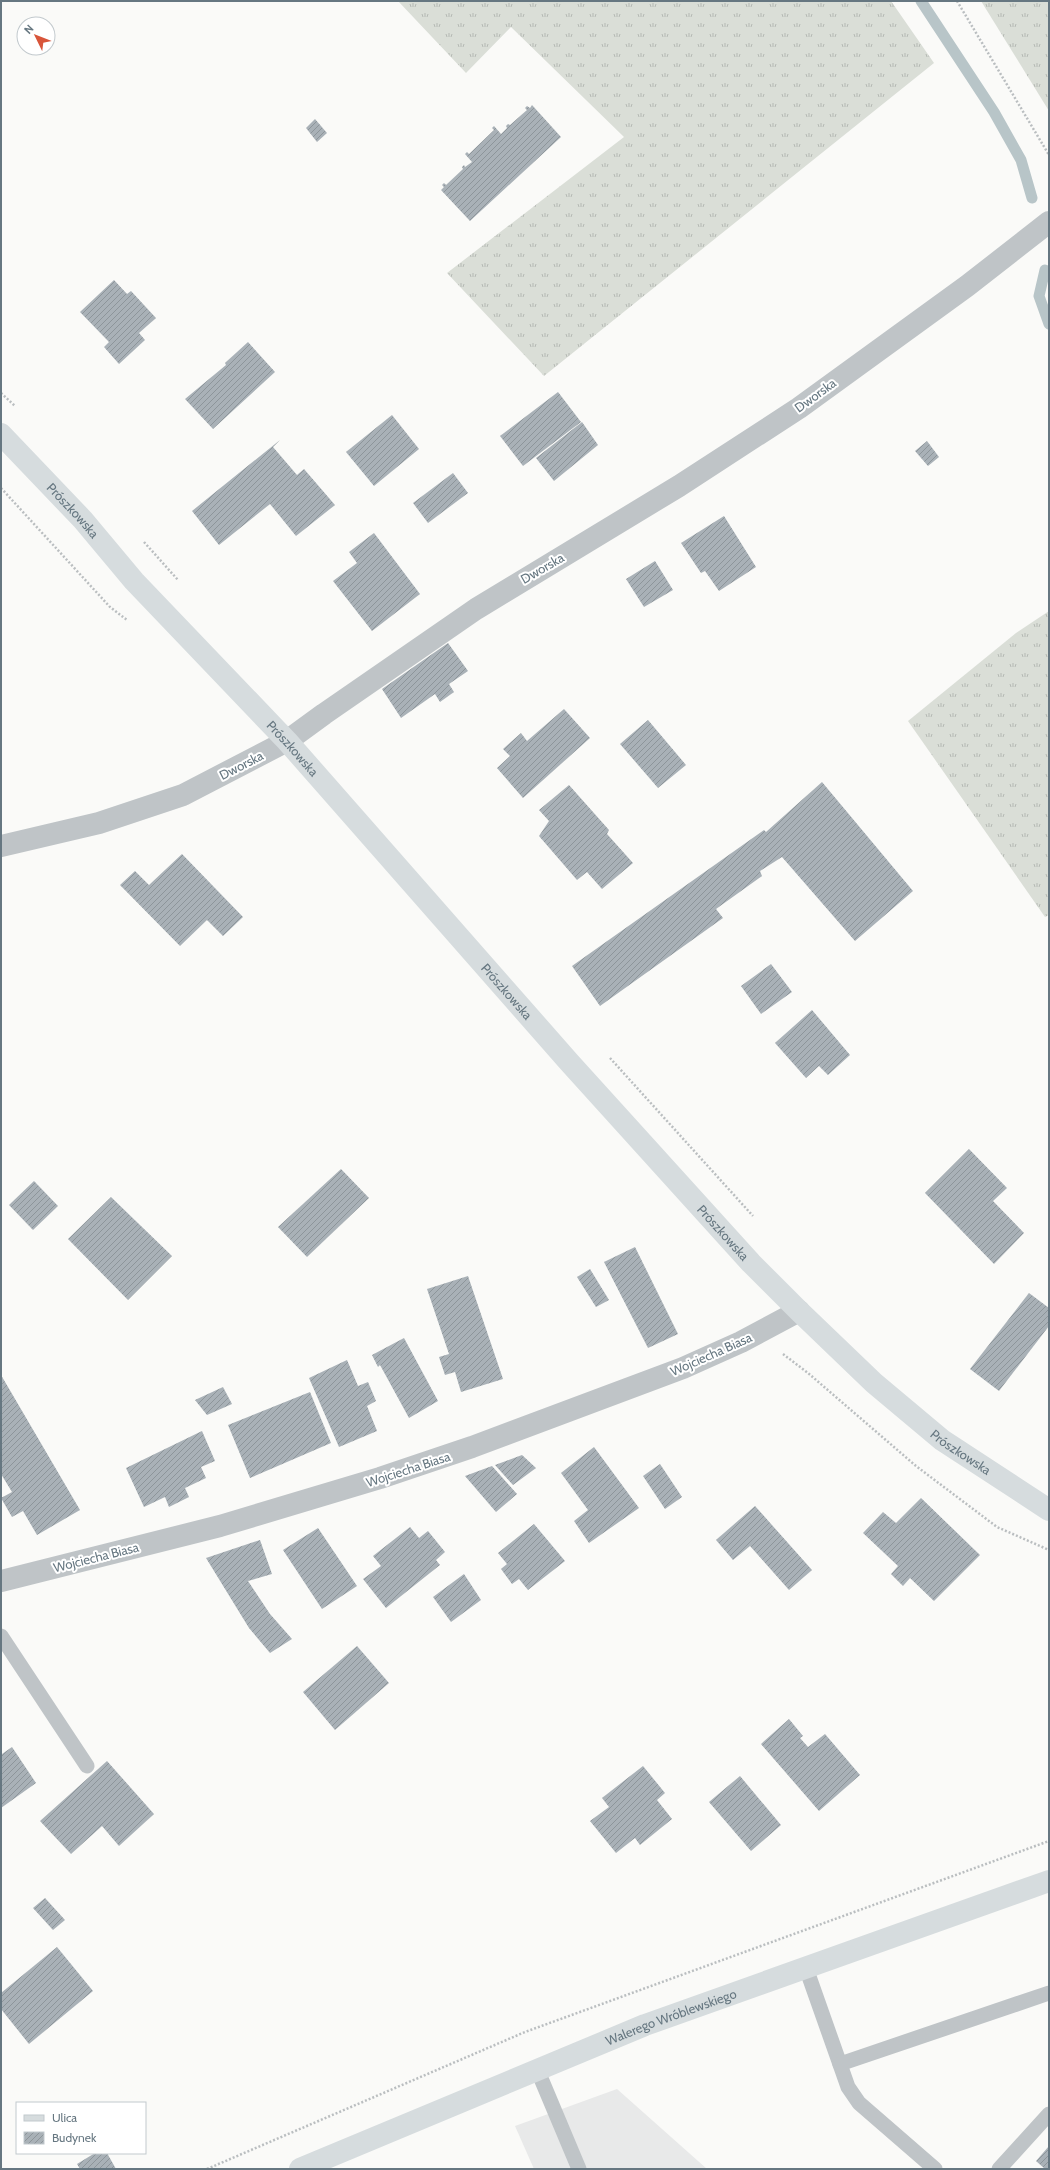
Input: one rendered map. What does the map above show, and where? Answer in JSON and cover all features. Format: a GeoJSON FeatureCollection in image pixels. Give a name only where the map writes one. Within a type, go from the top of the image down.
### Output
{"type":"FeatureCollection","features":[{"type":"Feature","properties":{"kind":"main road","name":"Prószkowska"},"geometry":{"type":"LineString","coordinates":[[1,434],[83,520],[134,581],[287,741],[569,1062],[751,1263],[799,1312],[874,1383],[942,1440],[1049,1510]]}},
{"type":"Feature","properties":{"kind":"main road","name":"Walerego Wróblewskiego"},"geometry":{"type":"LineString","coordinates":[[300,2169],[537,2068],[645,2025],[1049,1881]]}},
{"type":"Feature","properties":{"kind":"street","name":"Dworska"},"geometry":{"type":"LineString","coordinates":[[1,846],[99,823],[183,795],[287,741],[476,609],[679,486],[799,408],[967,286],[1049,222]]}},
{"type":"Feature","properties":{"kind":"street","name":"Wojciecha Biasa"},"geometry":{"type":"LineString","coordinates":[[1,1581],[220,1526],[380,1478],[472,1447],[683,1368],[741,1342],[799,1312]]}},
{"type":"Feature","properties":{"kind":"lane"},"geometry":{"type":"LineString","coordinates":[[1,1636],[87,1766]]}},
{"type":"Feature","properties":{"kind":"lane"},"geometry":{"type":"LineString","coordinates":[[806,1968],[848,2087],[859,2103],[935,2169]]}},
{"type":"Feature","properties":{"kind":"lane"},"geometry":{"type":"LineString","coordinates":[[840,2064],[1049,1993]]}},
{"type":"Feature","properties":{"kind":"lane"},"geometry":{"type":"LineString","coordinates":[[537,2068],[579,2169]]}},
{"type":"Feature","properties":{"kind":"lane"},"geometry":{"type":"LineString","coordinates":[[999,2169],[1049,2114]]}},
{"type":"Feature","properties":{"kind":"path"},"geometry":{"type":"LineString","coordinates":[[957,1],[1049,155]]}},
{"type":"Feature","properties":{"kind":"path"},"geometry":{"type":"LineString","coordinates":[[1,393],[18,410]]}},
{"type":"Feature","properties":{"kind":"path"},"geometry":{"type":"LineString","coordinates":[[1,488],[110,607],[133,625]]}},
{"type":"Feature","properties":{"kind":"path"},"geometry":{"type":"LineString","coordinates":[[140,538],[181,584]]}},
{"type":"Feature","properties":{"kind":"path"},"geometry":{"type":"LineString","coordinates":[[605,1053],[753,1217]]}},
{"type":"Feature","properties":{"kind":"path"},"geometry":{"type":"LineString","coordinates":[[780,1354],[787,1355],[916,1466],[997,1527],[1049,1550]]}},
{"type":"Feature","properties":{"kind":"shaded area"},"geometry":{"type":"Polygon","coordinates":[[[617,2089],[707,2169],[534,2169],[515,2126],[617,2089]]]}},
{"type":"Feature","properties":{"kind":"green space"},"geometry":{"type":"Polygon","coordinates":[[[398,1],[891,1],[934,63],[544,376],[447,273],[624,137],[511,27],[466,73],[398,1]]]}},
{"type":"Feature","properties":{"kind":"green space"},"geometry":{"type":"Polygon","coordinates":[[[981,1],[1049,1],[1049,111],[981,1]]]}},
{"type":"Feature","properties":{"kind":"green space"},"geometry":{"type":"Polygon","coordinates":[[[1049,611],[1049,915],[1045,917],[908,721],[1016,633],[1049,611]]]}},
{"type":"Feature","properties":{"kind":"building"},"geometry":{"type":"Polygon","coordinates":[[[532,105],[561,137],[470,221],[441,190],[444,187],[442,185],[444,183],[446,185],[463,169],[462,167],[464,165],[465,167],[472,162],[465,154],[467,152],[469,154],[494,130],[492,128],[494,126],[501,134],[507,128],[506,126],[508,124],[510,125],[527,110],[525,108],[527,106],[530,108],[532,105]]]}},
{"type":"Feature","properties":{"kind":"building"},"geometry":{"type":"Polygon","coordinates":[[[315,119],[327,133],[317,142],[306,128],[315,119]]]}},
{"type":"Feature","properties":{"kind":"building"},"geometry":{"type":"Polygon","coordinates":[[[114,280],[127,294],[131,291],[156,318],[139,333],[145,340],[119,364],[104,347],[109,342],[80,312],[114,280]]]}},
{"type":"Feature","properties":{"kind":"building"},"geometry":{"type":"Polygon","coordinates":[[[248,342],[275,372],[213,429],[185,399],[226,365],[225,363],[248,342]]]}},
{"type":"Feature","properties":{"kind":"building"},"geometry":{"type":"Polygon","coordinates":[[[558,392],[581,422],[523,466],[500,436],[558,392]]]}},
{"type":"Feature","properties":{"kind":"building"},"geometry":{"type":"Polygon","coordinates":[[[392,415],[419,449],[374,486],[346,452],[392,415]]]}},
{"type":"Feature","properties":{"kind":"building"},"geometry":{"type":"Polygon","coordinates":[[[582,422],[598,445],[554,481],[536,458],[582,422]]]}},
{"type":"Feature","properties":{"kind":"building"},"geometry":{"type":"Polygon","coordinates":[[[280,440],[273,447],[297,475],[304,469],[335,505],[296,536],[270,504],[219,545],[192,511],[280,440]]]}},
{"type":"Feature","properties":{"kind":"building"},"geometry":{"type":"Polygon","coordinates":[[[927,441],[939,457],[928,466],[915,451],[927,441]]]}},
{"type":"Feature","properties":{"kind":"building"},"geometry":{"type":"Polygon","coordinates":[[[453,473],[468,493],[428,523],[413,503],[453,473]]]}},
{"type":"Feature","properties":{"kind":"building"},"geometry":{"type":"Polygon","coordinates":[[[724,516],[756,567],[719,591],[705,571],[701,573],[681,543],[724,516]]]}},
{"type":"Feature","properties":{"kind":"building"},"geometry":{"type":"Polygon","coordinates":[[[374,533],[420,594],[372,631],[333,581],[357,563],[349,552],[374,533]]]}},
{"type":"Feature","properties":{"kind":"building"},"geometry":{"type":"Polygon","coordinates":[[[655,561],[673,590],[644,607],[626,579],[655,561]]]}},
{"type":"Feature","properties":{"kind":"building"},"geometry":{"type":"Polygon","coordinates":[[[448,643],[468,671],[449,684],[454,692],[440,702],[435,694],[401,718],[382,689],[448,643]]]}},
{"type":"Feature","properties":{"kind":"building"},"geometry":{"type":"Polygon","coordinates":[[[564,709],[590,738],[523,798],[497,768],[510,756],[503,749],[521,733],[527,741],[564,709]]]}},
{"type":"Feature","properties":{"kind":"building"},"geometry":{"type":"Polygon","coordinates":[[[648,720],[686,765],[658,788],[620,744],[648,720]]]}},
{"type":"Feature","properties":{"kind":"building"},"geometry":{"type":"Polygon","coordinates":[[[822,782],[913,891],[855,941],[782,857],[760,871],[762,876],[716,909],[723,918],[600,1006],[572,966],[764,830],[766,832],[822,782]]]}},
{"type":"Feature","properties":{"kind":"building"},"geometry":{"type":"Polygon","coordinates":[[[569,785],[609,830],[607,834],[633,863],[602,889],[587,872],[577,880],[539,836],[549,821],[539,810],[569,785]]]}},
{"type":"Feature","properties":{"kind":"building"},"geometry":{"type":"Polygon","coordinates":[[[182,854],[243,917],[223,936],[207,920],[180,946],[120,885],[135,871],[149,885],[182,854]]]}},
{"type":"Feature","properties":{"kind":"building"},"geometry":{"type":"Polygon","coordinates":[[[771,964],[792,992],[761,1014],[741,986],[771,964]]]}},
{"type":"Feature","properties":{"kind":"building"},"geometry":{"type":"Polygon","coordinates":[[[812,1010],[850,1055],[828,1075],[819,1066],[806,1078],[775,1043],[812,1010]]]}},
{"type":"Feature","properties":{"kind":"building"},"geometry":{"type":"Polygon","coordinates":[[[969,1149],[1007,1188],[993,1201],[1024,1233],[994,1264],[925,1193],[969,1149]]]}},
{"type":"Feature","properties":{"kind":"building"},"geometry":{"type":"Polygon","coordinates":[[[341,1169],[369,1198],[307,1257],[278,1227],[341,1169]]]}},
{"type":"Feature","properties":{"kind":"building"},"geometry":{"type":"Polygon","coordinates":[[[34,1181],[58,1206],[33,1230],[9,1205],[34,1181]]]}},
{"type":"Feature","properties":{"kind":"building"},"geometry":{"type":"Polygon","coordinates":[[[111,1197],[172,1256],[128,1300],[68,1239],[111,1197]]]}},
{"type":"Feature","properties":{"kind":"building"},"geometry":{"type":"Polygon","coordinates":[[[635,1247],[678,1334],[648,1348],[604,1262],[635,1247]]]}},
{"type":"Feature","properties":{"kind":"building"},"geometry":{"type":"Polygon","coordinates":[[[590,1269],[609,1300],[596,1307],[577,1277],[590,1269]]]}},
{"type":"Feature","properties":{"kind":"building"},"geometry":{"type":"Polygon","coordinates":[[[468,1276],[503,1379],[461,1392],[455,1372],[445,1375],[439,1357],[449,1354],[427,1289],[468,1276]]]}},
{"type":"Feature","properties":{"kind":"building"},"geometry":{"type":"Polygon","coordinates":[[[1029,1293],[1049,1308],[1049,1326],[999,1391],[970,1369],[1029,1293]]]}},
{"type":"Feature","properties":{"kind":"building"},"geometry":{"type":"Polygon","coordinates":[[[404,1338],[438,1401],[409,1418],[380,1365],[378,1367],[372,1355],[404,1338]]]}},
{"type":"Feature","properties":{"kind":"building"},"geometry":{"type":"Polygon","coordinates":[[[347,1360],[358,1386],[368,1382],[376,1401],[367,1406],[377,1431],[339,1447],[309,1378],[347,1360]]]}},
{"type":"Feature","properties":{"kind":"building"},"geometry":{"type":"Polygon","coordinates":[[[1,1375],[80,1510],[37,1535],[23,1511],[12,1517],[1,1498],[12,1492],[1,1474],[1,1375]]]}},
{"type":"Feature","properties":{"kind":"building"},"geometry":{"type":"Polygon","coordinates":[[[223,1387],[232,1404],[207,1415],[195,1400],[223,1387]]]}},
{"type":"Feature","properties":{"kind":"building"},"geometry":{"type":"Polygon","coordinates":[[[310,1392],[331,1443],[250,1478],[228,1425],[310,1392]]]}},
{"type":"Feature","properties":{"kind":"building"},"geometry":{"type":"Polygon","coordinates":[[[202,1431],[215,1461],[201,1467],[206,1478],[185,1488],[189,1497],[169,1507],[165,1497],[144,1507],[126,1468],[202,1431]]]}},
{"type":"Feature","properties":{"kind":"building"},"geometry":{"type":"Polygon","coordinates":[[[594,1447],[639,1508],[589,1543],[574,1521],[588,1510],[561,1473],[594,1447]]]}},
{"type":"Feature","properties":{"kind":"building"},"geometry":{"type":"Polygon","coordinates":[[[522,1455],[536,1468],[513,1485],[495,1465],[522,1455]]]}},
{"type":"Feature","properties":{"kind":"building"},"geometry":{"type":"Polygon","coordinates":[[[660,1464],[682,1497],[665,1509],[643,1476],[660,1464]]]}},
{"type":"Feature","properties":{"kind":"building"},"geometry":{"type":"Polygon","coordinates":[[[492,1466],[517,1494],[496,1512],[465,1476],[492,1466]]]}},
{"type":"Feature","properties":{"kind":"building"},"geometry":{"type":"Polygon","coordinates":[[[921,1498],[980,1555],[934,1601],[910,1578],[903,1586],[891,1574],[898,1566],[863,1533],[883,1512],[896,1523],[921,1498]]]}},
{"type":"Feature","properties":{"kind":"building"},"geometry":{"type":"Polygon","coordinates":[[[755,1506],[812,1570],[789,1590],[750,1546],[733,1560],[716,1540],[755,1506]]]}},
{"type":"Feature","properties":{"kind":"building"},"geometry":{"type":"Polygon","coordinates":[[[534,1524],[565,1561],[528,1590],[519,1579],[512,1584],[501,1569],[507,1564],[498,1553],[534,1524]]]}},
{"type":"Feature","properties":{"kind":"building"},"geometry":{"type":"Polygon","coordinates":[[[410,1527],[419,1538],[428,1531],[445,1552],[436,1560],[440,1565],[386,1608],[363,1579],[381,1566],[373,1556],[410,1527]]]}},
{"type":"Feature","properties":{"kind":"building"},"geometry":{"type":"Polygon","coordinates":[[[318,1528],[357,1586],[322,1609],[283,1550],[318,1528]]]}},
{"type":"Feature","properties":{"kind":"building"},"geometry":{"type":"Polygon","coordinates":[[[260,1540],[272,1574],[248,1581],[270,1614],[292,1639],[270,1653],[249,1628],[206,1558],[260,1540]]]}},
{"type":"Feature","properties":{"kind":"building"},"geometry":{"type":"Polygon","coordinates":[[[464,1574],[481,1600],[451,1622],[433,1597],[464,1574]]]}},
{"type":"Feature","properties":{"kind":"building"},"geometry":{"type":"Polygon","coordinates":[[[357,1646],[389,1683],[335,1730],[303,1692],[357,1646]]]}},
{"type":"Feature","properties":{"kind":"building"},"geometry":{"type":"Polygon","coordinates":[[[789,1719],[803,1736],[800,1738],[808,1747],[825,1734],[860,1775],[819,1811],[761,1744],[789,1719]]]}},
{"type":"Feature","properties":{"kind":"building"},"geometry":{"type":"Polygon","coordinates":[[[12,1747],[36,1783],[1,1808],[1,1752],[2,1754],[12,1747]]]}},
{"type":"Feature","properties":{"kind":"building"},"geometry":{"type":"Polygon","coordinates":[[[107,1761],[154,1814],[119,1846],[102,1826],[71,1854],[40,1821],[107,1761]]]}},
{"type":"Feature","properties":{"kind":"building"},"geometry":{"type":"Polygon","coordinates":[[[643,1766],[665,1793],[657,1800],[672,1819],[640,1845],[635,1838],[616,1853],[590,1821],[609,1807],[602,1798],[643,1766]]]}},
{"type":"Feature","properties":{"kind":"building"},"geometry":{"type":"Polygon","coordinates":[[[740,1776],[781,1825],[751,1851],[709,1802],[740,1776]]]}},
{"type":"Feature","properties":{"kind":"building"},"geometry":{"type":"Polygon","coordinates":[[[45,1898],[65,1920],[53,1930],[33,1908],[45,1898]]]}},
{"type":"Feature","properties":{"kind":"building"},"geometry":{"type":"Polygon","coordinates":[[[57,1947],[93,1991],[29,2044],[1,2009],[1,1993],[57,1947]]]}},
{"type":"Feature","properties":{"kind":"building"},"geometry":{"type":"Polygon","coordinates":[[[1049,2146],[1049,2169],[1045,2169],[1036,2161],[1049,2146]]]}},
{"type":"Feature","properties":{"kind":"building"},"geometry":{"type":"Polygon","coordinates":[[[93,2154],[108,2154],[116,2169],[80,2169],[77,2164],[93,2154]]]}},
{"type":"Feature","properties":{"kind":"waterway"},"geometry":{"type":"LineString","coordinates":[[921,1],[994,112],[1021,160],[1032,198]]}},
{"type":"Feature","properties":{"kind":"waterway"},"geometry":{"type":"LineString","coordinates":[[1045,270],[1039,296],[1049,324]]}}]}
